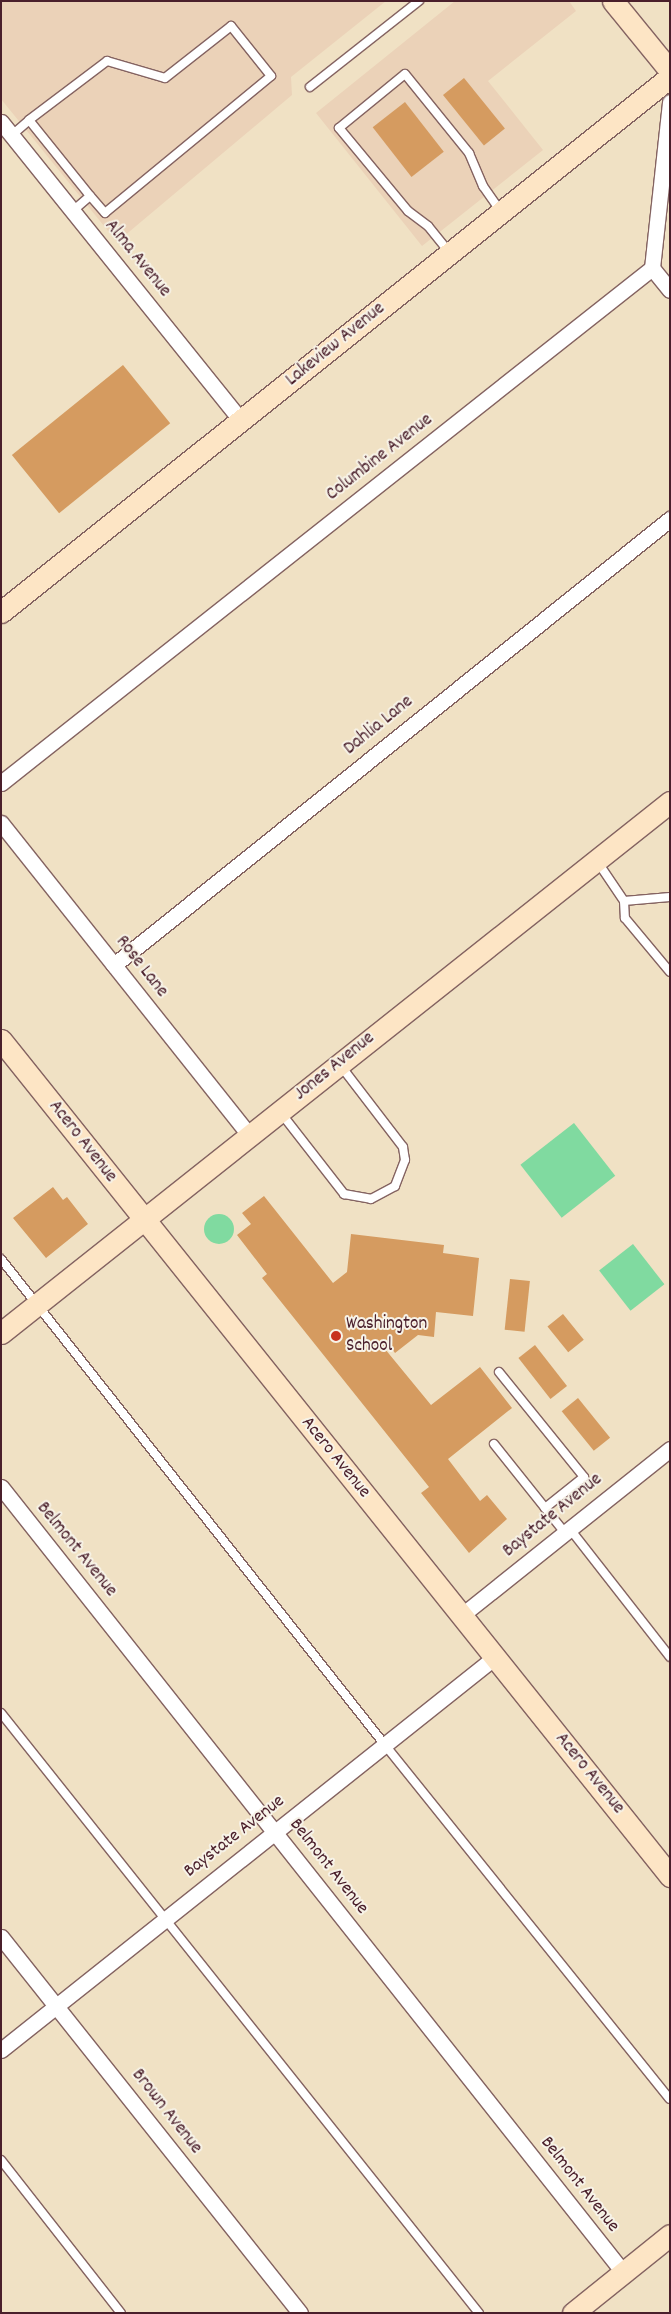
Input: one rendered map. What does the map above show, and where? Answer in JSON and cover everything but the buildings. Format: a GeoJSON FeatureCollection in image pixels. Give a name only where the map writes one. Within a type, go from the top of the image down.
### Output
{"type":"FeatureCollection","features":[{"type":"Feature","properties":{"kind":"street"},"geometry":{"type":"LineString","coordinates":[[613,1],[670,72]]}},
{"type":"Feature","properties":{"kind":"street","name":"Lakeview Avenue"},"geometry":{"type":"LineString","coordinates":[[1,612],[670,77]]}},
{"type":"Feature","properties":{"kind":"street"},"geometry":{"type":"LineString","coordinates":[[670,102],[652,268],[670,290]]}},
{"type":"Feature","properties":{"kind":"street","name":"Alma Avenue"},"geometry":{"type":"LineString","coordinates":[[1,122],[241,420]]}},
{"type":"Feature","properties":{"kind":"street","name":"Columbine Avenue"},"geometry":{"type":"LineString","coordinates":[[1,783],[652,268]]}},
{"type":"Feature","properties":{"kind":"street","name":"Dahlia Lane"},"geometry":{"type":"LineString","coordinates":[[114,965],[670,519]]}},
{"type":"Feature","properties":{"kind":"street","name":"Jones Avenue"},"geometry":{"type":"LineString","coordinates":[[1,1333],[670,802]]}},
{"type":"Feature","properties":{"kind":"street","name":"Rose Lane"},"geometry":{"type":"LineString","coordinates":[[1,823],[249,1135]]}},
{"type":"Feature","properties":{"kind":"street","name":"Acero Avenue"},"geometry":{"type":"LineString","coordinates":[[1,1040],[670,1876]]}},
{"type":"Feature","properties":{"kind":"street","name":"Baystate Avenue"},"geometry":{"type":"LineString","coordinates":[[462,1615],[670,1449]]}},
{"type":"Feature","properties":{"kind":"street","name":"Belmont Avenue"},"geometry":{"type":"LineString","coordinates":[[1,1487],[622,2272]]}},
{"type":"Feature","properties":{"kind":"street","name":"Baystate Avenue"},"geometry":{"type":"LineString","coordinates":[[1,2050],[495,1657]]}},
{"type":"Feature","properties":{"kind":"street","name":"Brown Avenue"},"geometry":{"type":"LineString","coordinates":[[1,1937],[300,2313]]}},
{"type":"Feature","properties":{"kind":"street"},"geometry":{"type":"LineString","coordinates":[[573,2313],[670,2235]]}},
{"type":"Feature","properties":{"kind":"lane"},"geometry":{"type":"LineString","coordinates":[[310,87],[419,1]]}},
{"type":"Feature","properties":{"kind":"lane"},"geometry":{"type":"LineString","coordinates":[[12,135],[29,120],[107,60],[165,78],[231,26],[271,76],[105,213],[29,120]]}},
{"type":"Feature","properties":{"kind":"lane"},"geometry":{"type":"LineString","coordinates":[[450,253],[428,226],[408,211],[339,128],[405,74],[469,153],[483,186],[502,212]]}},
{"type":"Feature","properties":{"kind":"lane"},"geometry":{"type":"LineString","coordinates":[[73,211],[90,196]]}},
{"type":"Feature","properties":{"kind":"lane"},"geometry":{"type":"LineString","coordinates":[[596,860],[624,901],[624,918],[670,972]]}},
{"type":"Feature","properties":{"kind":"lane"},"geometry":{"type":"LineString","coordinates":[[624,901],[670,896]]}},
{"type":"Feature","properties":{"kind":"lane"},"geometry":{"type":"LineString","coordinates":[[280,1112],[344,1194],[371,1199],[395,1186],[405,1160],[404,1146],[338,1064]]}},
{"type":"Feature","properties":{"kind":"lane"},"geometry":{"type":"LineString","coordinates":[[1,1259],[385,1745],[670,2098]]}},
{"type":"Feature","properties":{"kind":"lane"},"geometry":{"type":"LineString","coordinates":[[499,1372],[584,1477],[545,1508]]}},
{"type":"Feature","properties":{"kind":"lane"},"geometry":{"type":"LineString","coordinates":[[494,1444],[670,1657]]}},
{"type":"Feature","properties":{"kind":"lane"},"geometry":{"type":"LineString","coordinates":[[1,1714],[479,2313]]}},
{"type":"Feature","properties":{"kind":"lane"},"geometry":{"type":"LineString","coordinates":[[1,2160],[122,2313]]}},
{"type":"Feature","properties":{"kind":"shaded area"},"geometry":{"type":"Polygon","coordinates":[[[1,1],[386,1],[291,77],[292,95],[117,242],[1,99],[1,1]]]}},
{"type":"Feature","properties":{"kind":"shaded area"},"geometry":{"type":"Polygon","coordinates":[[[455,1],[569,1],[576,11],[488,81],[543,150],[422,246],[316,113],[455,1]]]}},
{"type":"Feature","properties":{"kind":"green space"},"geometry":{"type":"Polygon","coordinates":[[[574,1123],[615,1176],[562,1218],[520,1165],[574,1123]]]}},
{"type":"Feature","properties":{"kind":"green space"},"geometry":{"type":"Polygon","coordinates":[[[219,1214],[230,1218],[234,1229],[230,1240],[219,1244],[208,1240],[204,1229],[208,1218],[219,1214]]]}},
{"type":"Feature","properties":{"kind":"green space"},"geometry":{"type":"Polygon","coordinates":[[[633,1244],[664,1284],[631,1311],[599,1270],[633,1244]]]}},
{"type":"Feature","properties":{"kind":"place","name":"Washington School"},"geometry":{"type":"Point","coordinates":[336,1336]}}]}
